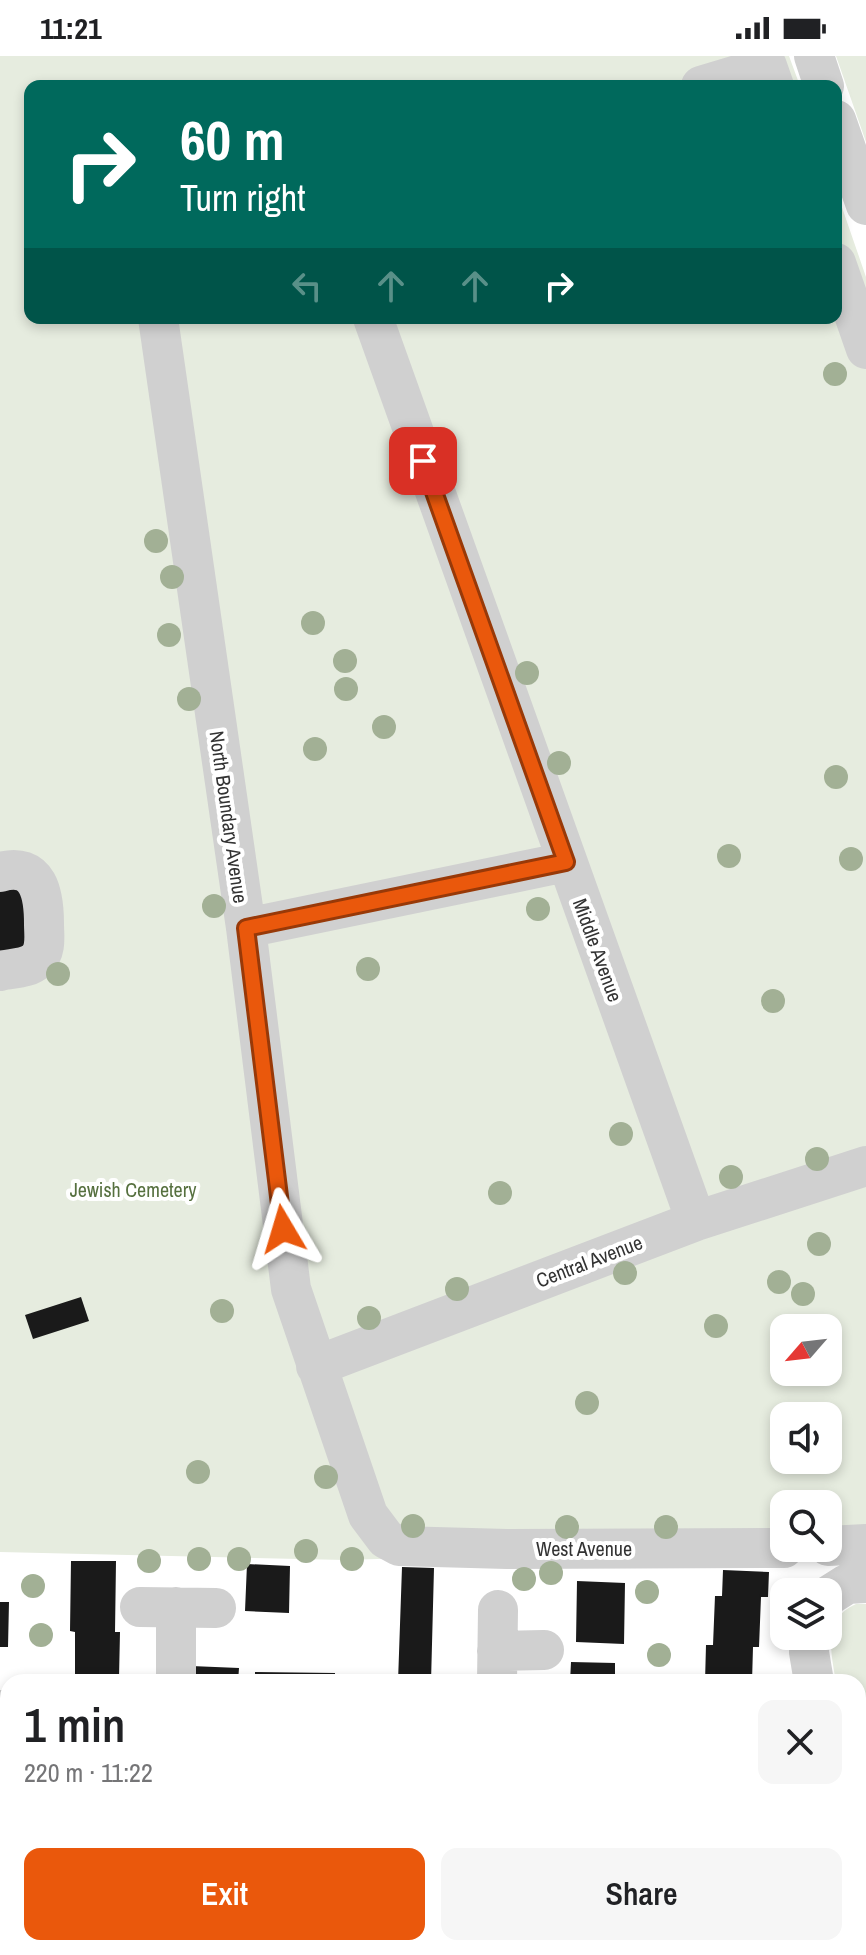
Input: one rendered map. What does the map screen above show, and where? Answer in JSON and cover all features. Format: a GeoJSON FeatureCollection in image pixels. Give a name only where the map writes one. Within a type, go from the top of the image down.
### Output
{"type":"FeatureCollection","features":[{"type":"Feature","properties":{"kind":"street"},"geometry":{"type":"LineString","coordinates":[[814,56],[822,80]]}},
{"type":"Feature","properties":{"kind":"street"},"geometry":{"type":"LineString","coordinates":[[743,80],[771,76]]}},
{"type":"Feature","properties":{"kind":"street"},"geometry":{"type":"LineString","coordinates":[[842,137],[866,205]]}},
{"type":"Feature","properties":{"kind":"street"},"geometry":{"type":"LineString","coordinates":[[842,280],[866,349]]}},
{"type":"Feature","properties":{"kind":"street","name":"North Boundary Avenue"},"geometry":{"type":"LineString","coordinates":[[159,324],[246,928],[291,1289],[368,1515],[386,1539]]}},
{"type":"Feature","properties":{"kind":"street","name":"Middle Avenue"},"geometry":{"type":"LineString","coordinates":[[375,324],[696,1221]]}},
{"type":"Feature","properties":{"kind":"street"},"geometry":{"type":"LineString","coordinates":[[246,928],[566,862]]}},
{"type":"Feature","properties":{"kind":"street"},"geometry":{"type":"LineString","coordinates":[[0,872],[23,872],[37,883],[43,895],[44,941],[40,955],[32,964],[0,971]]}},
{"type":"Feature","properties":{"kind":"street","name":"Central Avenue"},"geometry":{"type":"LineString","coordinates":[[316,1366],[696,1221],[866,1166]]}},
{"type":"Feature","properties":{"kind":"street","name":"West Avenue"},"geometry":{"type":"LineString","coordinates":[[386,1539],[399,1546],[476,1548],[770,1548]]}},
{"type":"Feature","properties":{"kind":"street"},"geometry":{"type":"LineString","coordinates":[[842,1545],[866,1544]]}},
{"type":"Feature","properties":{"kind":"street"},"geometry":{"type":"LineString","coordinates":[[174,1674],[158,1607],[216,1608]]}},
{"type":"Feature","properties":{"kind":"street"},"geometry":{"type":"LineString","coordinates":[[498,1610],[497,1666],[544,1650]]}},
{"type":"Feature","properties":{"kind":"street"},"geometry":{"type":"LineString","coordinates":[[809,1650],[813,1674]]}},
{"type":"Feature","properties":{"kind":"green space","name":"Jewish Cemetery"},"geometry":{"type":"Polygon","coordinates":[[[0,56],[789,56],[798,80],[24,80],[24,324],[842,324],[842,207],[866,277],[866,1558],[842,1558],[842,1490],[770,1490],[770,1557],[513,1555],[345,1560],[0,1552],[0,56]]]}},
{"type":"Feature","properties":{"kind":"green space"},"geometry":{"type":"Polygon","coordinates":[[[836,56],[866,56],[866,142],[836,56]]]}},
{"type":"Feature","properties":{"kind":"green space"},"geometry":{"type":"Polygon","coordinates":[[[856,1604],[866,1604],[866,1674],[835,1674],[831,1650],[842,1650],[842,1613],[856,1604]]]}},
{"type":"Feature","properties":{"kind":"building"},"geometry":{"type":"Polygon","coordinates":[[[18,884],[25,892],[30,952],[0,953],[0,888],[18,884]]]}},
{"type":"Feature","properties":{"kind":"building"},"geometry":{"type":"Polygon","coordinates":[[[81,1297],[89,1321],[33,1339],[25,1315],[81,1297]]]}},
{"type":"Feature","properties":{"kind":"building"},"geometry":{"type":"Polygon","coordinates":[[[71,1561],[116,1561],[115,1632],[120,1632],[119,1674],[75,1674],[75,1632],[70,1631],[71,1561]]]}},
{"type":"Feature","properties":{"kind":"building"},"geometry":{"type":"Polygon","coordinates":[[[247,1564],[290,1566],[289,1613],[245,1611],[247,1564]]]}},
{"type":"Feature","properties":{"kind":"building"},"geometry":{"type":"Polygon","coordinates":[[[402,1567],[434,1568],[431,1674],[398,1674],[402,1567]]]}},
{"type":"Feature","properties":{"kind":"building"},"geometry":{"type":"Polygon","coordinates":[[[723,1570],[769,1572],[768,1597],[761,1597],[759,1647],[753,1647],[752,1674],[705,1674],[706,1645],[713,1645],[715,1596],[722,1596],[723,1570]]]}},
{"type":"Feature","properties":{"kind":"building"},"geometry":{"type":"Polygon","coordinates":[[[577,1581],[625,1583],[624,1644],[576,1642],[577,1581]]]}},
{"type":"Feature","properties":{"kind":"building"},"geometry":{"type":"Polygon","coordinates":[[[0,1602],[9,1602],[8,1647],[0,1647],[0,1602]]]}},
{"type":"Feature","properties":{"kind":"building"},"geometry":{"type":"Polygon","coordinates":[[[571,1662],[615,1663],[615,1674],[570,1674],[571,1662]]]}},
{"type":"Feature","properties":{"kind":"building"},"geometry":{"type":"Polygon","coordinates":[[[191,1666],[239,1668],[239,1674],[191,1674],[191,1666]]]}},
{"type":"Feature","properties":{"kind":"building"},"geometry":{"type":"Polygon","coordinates":[[[255,1672],[335,1673],[335,1674],[255,1672]]]}},
{"type":"Feature","properties":{"kind":"route"},"geometry":{"type":"LineString","coordinates":[[283,1229],[246,928],[566,862],[423,461]]}}]}
